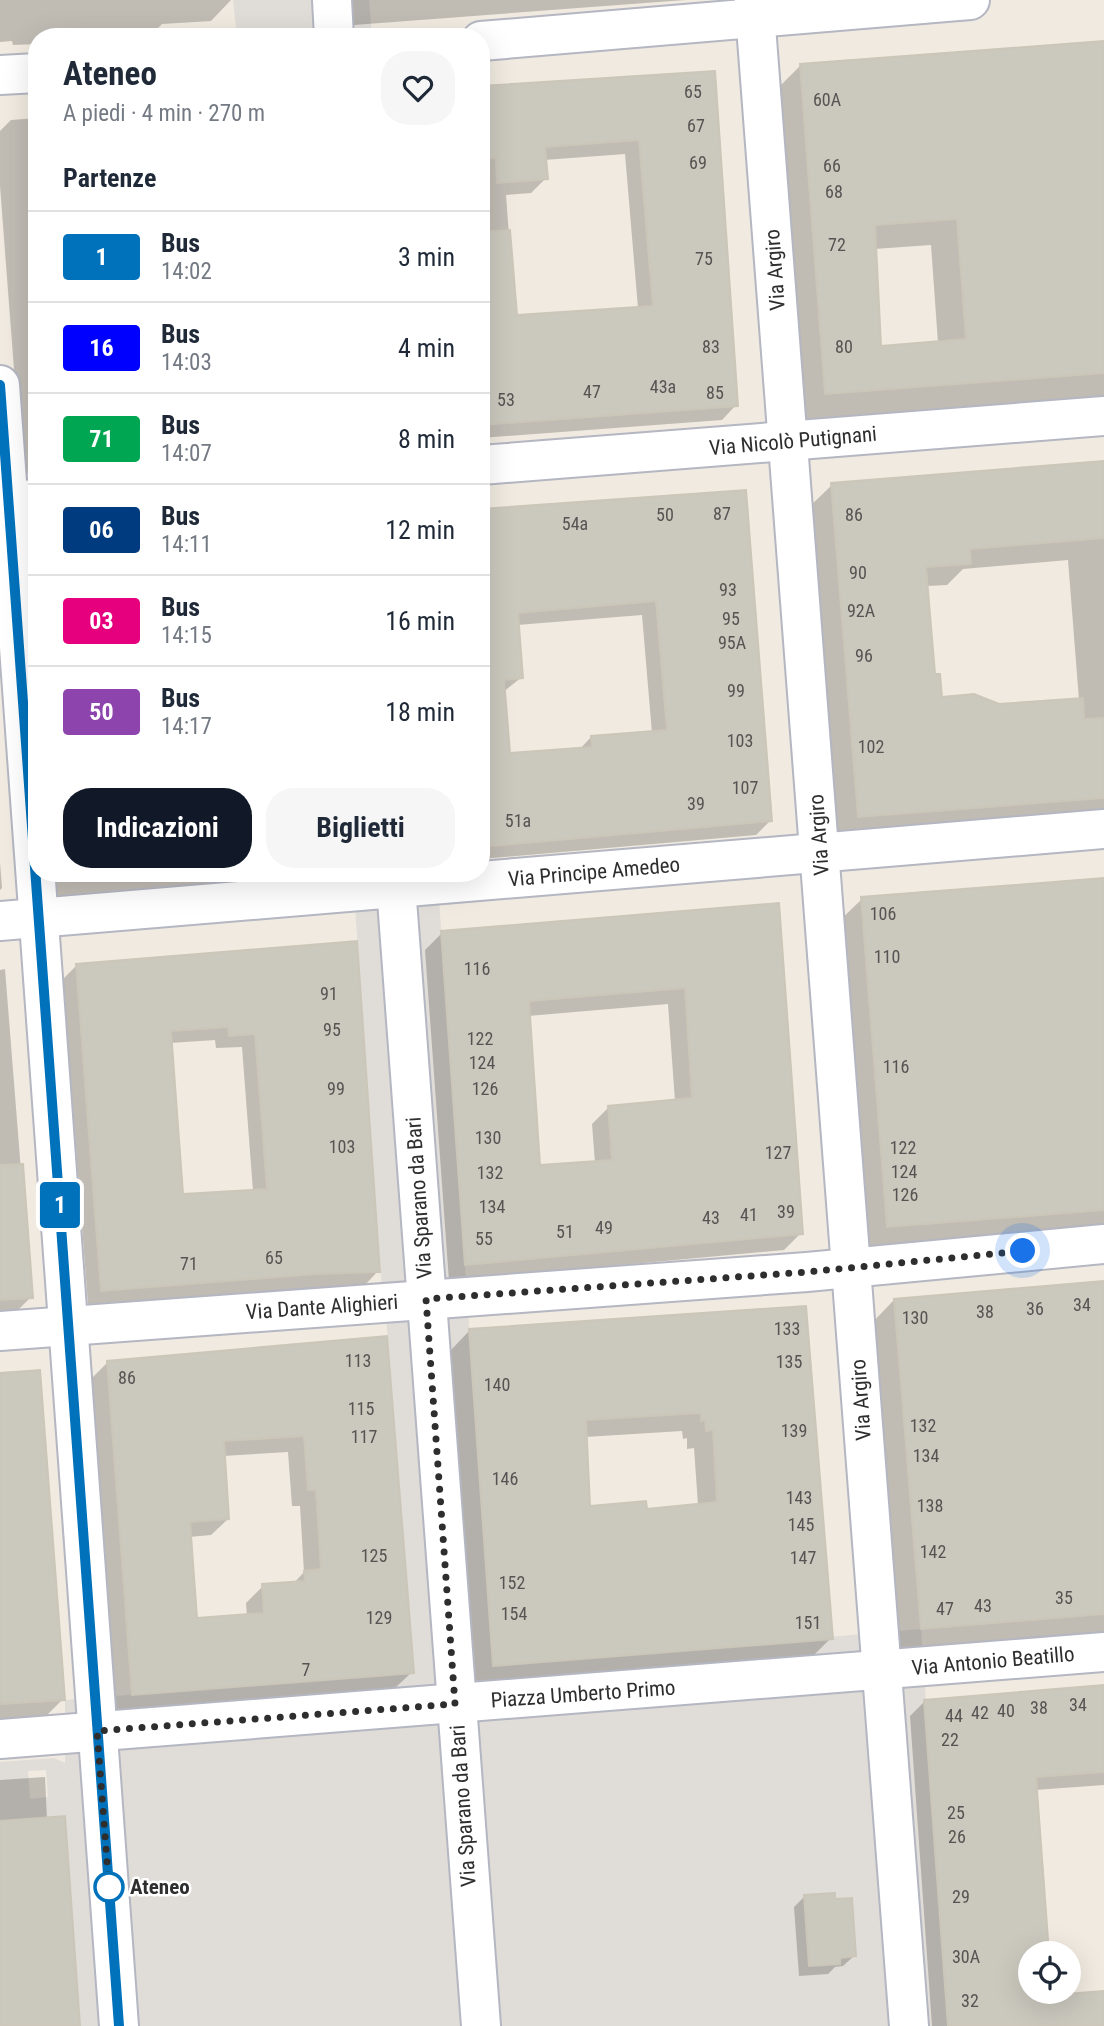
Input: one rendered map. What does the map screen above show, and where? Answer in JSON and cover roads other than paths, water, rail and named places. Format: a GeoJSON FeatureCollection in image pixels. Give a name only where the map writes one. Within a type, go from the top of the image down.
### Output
{"type":"FeatureCollection","features":[{"type":"Feature","properties":{"kind":"street"},"geometry":{"type":"LineString","coordinates":[[332,0],[334,28]]}},
{"type":"Feature","properties":{"kind":"street"},"geometry":{"type":"LineString","coordinates":[[490,40],[755,10],[970,0]]}},
{"type":"Feature","properties":{"kind":"street","name":"Via Argiro"},"geometry":{"type":"LineString","coordinates":[[755,10],[881,1670]]}},
{"type":"Feature","properties":{"kind":"street"},"geometry":{"type":"LineString","coordinates":[[0,75],[28,73]]}},
{"type":"Feature","properties":{"kind":"street"},"geometry":{"type":"LineString","coordinates":[[0,385],[15,501],[28,727]]}},
{"type":"Feature","properties":{"kind":"street","name":"Via Nicolò Putignani"},"geometry":{"type":"LineString","coordinates":[[490,464],[1104,416]]}},
{"type":"Feature","properties":{"kind":"street","name":"Via Principe Amedeo"},"geometry":{"type":"LineString","coordinates":[[490,875],[820,853],[1104,829]]}},
{"type":"Feature","properties":{"kind":"street"},"geometry":{"type":"LineString","coordinates":[[37,882],[119,2026]]}},
{"type":"Feature","properties":{"kind":"street","name":"Via Principe Amedeo"},"geometry":{"type":"LineString","coordinates":[[0,921],[386,882]]}},
{"type":"Feature","properties":{"kind":"street","name":"Via Sparano da Bari"},"geometry":{"type":"LineString","coordinates":[[396,882],[481,2026]]}},
{"type":"Feature","properties":{"kind":"street","name":"Via Dante Alighieri"},"geometry":{"type":"LineString","coordinates":[[0,1331],[851,1267],[1104,1244]]}},
{"type":"Feature","properties":{"kind":"street","name":"Via Antonio Beatillo"},"geometry":{"type":"LineString","coordinates":[[881,1670],[1104,1652]]}},
{"type":"Feature","properties":{"kind":"street"},"geometry":{"type":"LineString","coordinates":[[881,1670],[909,2026]]}},
{"type":"Feature","properties":{"kind":"street","name":"Piazza Umberto Primo"},"geometry":{"type":"LineString","coordinates":[[0,1739],[881,1670]]}},
{"type":"Feature","properties":{"kind":"place","name":"Ateneo"},"geometry":{"type":"Point","coordinates":[109,1887]}}]}
